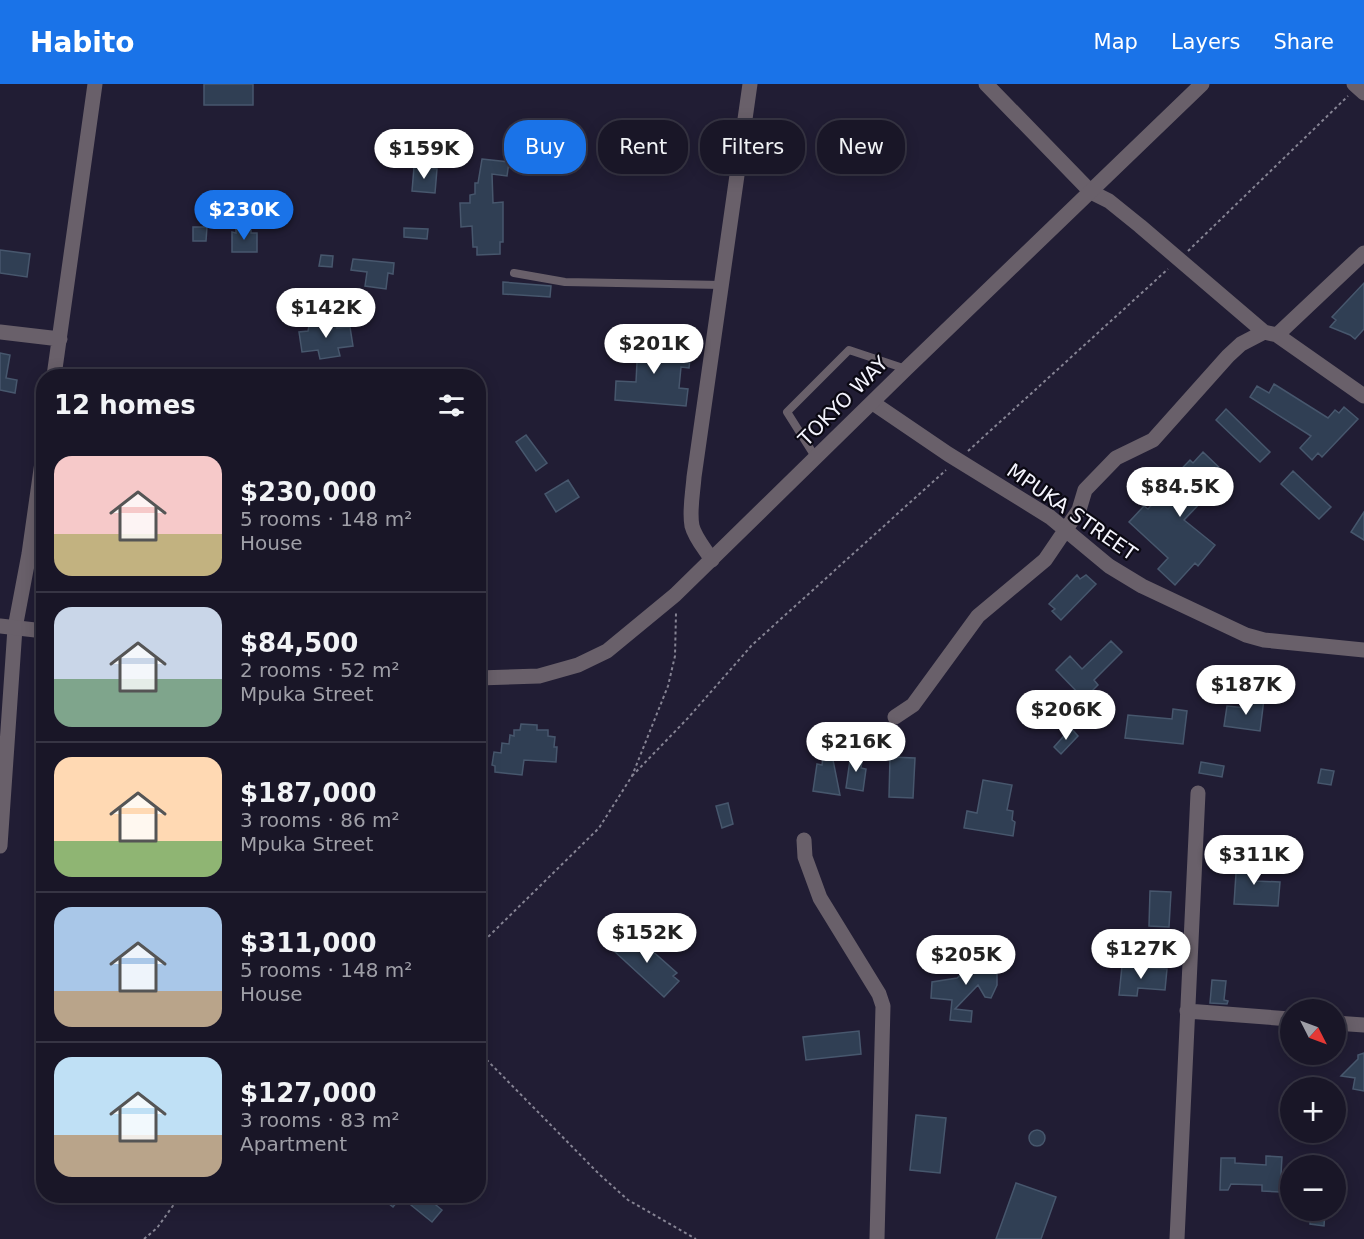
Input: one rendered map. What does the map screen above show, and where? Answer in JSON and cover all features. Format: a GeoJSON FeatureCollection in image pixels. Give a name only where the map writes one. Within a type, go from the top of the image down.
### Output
{"type":"FeatureCollection","features":[{"type":"Feature","properties":{"kind":"street"},"geometry":{"type":"LineString","coordinates":[[55,369],[95,84]]}},
{"type":"Feature","properties":{"kind":"street"},"geometry":{"type":"LineString","coordinates":[[712,560],[692,527],[694,477],[750,84]]}},
{"type":"Feature","properties":{"kind":"street"},"geometry":{"type":"LineString","coordinates":[[986,84],[1090,192],[1109,201],[1270,334],[1364,396]]}},
{"type":"Feature","properties":{"kind":"street","name":"TOKYO WAY"},"geometry":{"type":"LineString","coordinates":[[486,678],[539,675],[578,665],[607,651],[675,595],[1202,84]]}},
{"type":"Feature","properties":{"kind":"street"},"geometry":{"type":"LineString","coordinates":[[895,717],[913,705],[978,616],[1001,595],[1036,569],[1079,510],[1085,490],[1116,458],[1153,440],[1241,344],[1270,334],[1364,253]]}},
{"type":"Feature","properties":{"kind":"street"},"geometry":{"type":"LineString","coordinates":[[0,332],[60,339]]}},
{"type":"Feature","properties":{"kind":"street","name":"MPUKA STREET"},"geometry":{"type":"LineString","coordinates":[[873,403],[958,460],[1050,517],[1109,566],[1142,586],[1246,635],[1264,640],[1364,650]]}},
{"type":"Feature","properties":{"kind":"street"},"geometry":{"type":"LineString","coordinates":[[0,846],[8,627],[28,554],[36,501]]}},
{"type":"Feature","properties":{"kind":"street"},"geometry":{"type":"LineString","coordinates":[[8,627],[36,630]]}},
{"type":"Feature","properties":{"kind":"street"},"geometry":{"type":"LineString","coordinates":[[1177,1239],[1198,793]]}},
{"type":"Feature","properties":{"kind":"street"},"geometry":{"type":"LineString","coordinates":[[804,840],[805,857],[820,898],[879,994],[883,1006],[877,1239]]}},
{"type":"Feature","properties":{"kind":"street"},"geometry":{"type":"LineString","coordinates":[[1187,1011],[1280,1018]]}},
{"type":"Feature","properties":{"kind":"street"},"geometry":{"type":"LineString","coordinates":[[1346,1024],[1364,1025]]}},
{"type":"Feature","properties":{"kind":"lane"},"geometry":{"type":"LineString","coordinates":[[514,273],[565,282],[722,285]]}},
{"type":"Feature","properties":{"kind":"lane"},"geometry":{"type":"LineString","coordinates":[[816,459],[787,412],[849,350],[906,369]]}},
{"type":"Feature","properties":{"kind":"path"},"geometry":{"type":"LineString","coordinates":[[632,776],[688,718],[752,645],[1179,259],[1358,88]]}},
{"type":"Feature","properties":{"kind":"path"},"geometry":{"type":"LineString","coordinates":[[486,938],[589,840],[613,809],[632,776],[668,686],[675,656],[675,595]]}},
{"type":"Feature","properties":{"kind":"path"},"geometry":{"type":"LineString","coordinates":[[486,1059],[599,1174],[628,1200],[696,1239]]}},
{"type":"Feature","properties":{"kind":"path"},"geometry":{"type":"LineString","coordinates":[[144,1239],[157,1228],[175,1203]]}},
{"type":"Feature","properties":{"kind":"building"},"geometry":{"type":"Polygon","coordinates":[[[204,84],[253,84],[253,105],[204,105],[204,84]]]}},
{"type":"Feature","properties":{"kind":"building"},"geometry":{"type":"Polygon","coordinates":[[[482,159],[504,161],[504,174],[507,174],[507,176],[492,174],[493,203],[503,202],[503,242],[500,242],[500,254],[477,255],[477,247],[473,247],[472,226],[461,227],[460,203],[470,203],[470,195],[475,194],[475,183],[478,183],[482,159]]]}},
{"type":"Feature","properties":{"kind":"building"},"geometry":{"type":"Polygon","coordinates":[[[414,167],[437,169],[435,193],[412,191],[414,167]]]}},
{"type":"Feature","properties":{"kind":"building"},"geometry":{"type":"Polygon","coordinates":[[[193,227],[207,227],[206,241],[193,241],[193,227]]]}},
{"type":"Feature","properties":{"kind":"building"},"geometry":{"type":"Polygon","coordinates":[[[404,228],[428,229],[427,239],[404,237],[404,228]]]}},
{"type":"Feature","properties":{"kind":"building"},"geometry":{"type":"Polygon","coordinates":[[[236,229],[251,230],[251,233],[257,233],[257,252],[232,252],[232,232],[236,233],[236,229]]]}},
{"type":"Feature","properties":{"kind":"building"},"geometry":{"type":"Polygon","coordinates":[[[0,250],[30,254],[27,277],[0,273],[0,250]]]}},
{"type":"Feature","properties":{"kind":"building"},"geometry":{"type":"Polygon","coordinates":[[[321,255],[333,256],[332,267],[319,266],[321,255]]]}},
{"type":"Feature","properties":{"kind":"building"},"geometry":{"type":"Polygon","coordinates":[[[353,259],[394,263],[393,274],[388,273],[386,289],[365,286],[367,272],[351,270],[353,259]]]}},
{"type":"Feature","properties":{"kind":"building"},"geometry":{"type":"Polygon","coordinates":[[[503,282],[551,286],[550,297],[503,294],[503,282]]]}},
{"type":"Feature","properties":{"kind":"building"},"geometry":{"type":"Polygon","coordinates":[[[1364,283],[1364,329],[1355,339],[1330,327],[1336,320],[1332,317],[1364,283]]]}},
{"type":"Feature","properties":{"kind":"building"},"geometry":{"type":"Polygon","coordinates":[[[336,321],[337,328],[350,327],[353,346],[338,348],[340,356],[320,359],[318,350],[302,352],[299,332],[308,331],[309,326],[336,321]]]}},
{"type":"Feature","properties":{"kind":"building"},"geometry":{"type":"Polygon","coordinates":[[[623,342],[638,343],[638,346],[691,350],[689,368],[681,367],[679,388],[688,389],[686,406],[615,400],[616,381],[636,382],[637,362],[622,361],[623,342]]]}},
{"type":"Feature","properties":{"kind":"building"},"geometry":{"type":"Polygon","coordinates":[[[0,353],[10,355],[6,378],[17,380],[15,393],[0,390],[0,353]]]}},
{"type":"Feature","properties":{"kind":"building"},"geometry":{"type":"Polygon","coordinates":[[[1274,384],[1328,418],[1335,410],[1339,413],[1344,407],[1358,419],[1322,457],[1318,453],[1312,460],[1300,448],[1311,436],[1250,397],[1257,386],[1269,393],[1274,384]]]}},
{"type":"Feature","properties":{"kind":"building"},"geometry":{"type":"Polygon","coordinates":[[[1226,409],[1270,452],[1260,462],[1216,420],[1226,409]]]}},
{"type":"Feature","properties":{"kind":"building"},"geometry":{"type":"Polygon","coordinates":[[[526,435],[547,463],[536,471],[516,442],[526,435]]]}},
{"type":"Feature","properties":{"kind":"building"},"geometry":{"type":"Polygon","coordinates":[[[1203,452],[1227,475],[1184,520],[1215,545],[1198,566],[1195,563],[1175,585],[1158,569],[1168,558],[1129,522],[1144,506],[1148,509],[1164,491],[1162,489],[1190,460],[1193,463],[1203,452]]]}},
{"type":"Feature","properties":{"kind":"building"},"geometry":{"type":"Polygon","coordinates":[[[1293,471],[1331,507],[1319,519],[1281,484],[1293,471]]]}},
{"type":"Feature","properties":{"kind":"building"},"geometry":{"type":"Polygon","coordinates":[[[568,480],[579,497],[556,512],[545,494],[568,480]]]}},
{"type":"Feature","properties":{"kind":"building"},"geometry":{"type":"Polygon","coordinates":[[[1364,512],[1364,540],[1351,532],[1364,512]]]}},
{"type":"Feature","properties":{"kind":"building"},"geometry":{"type":"Polygon","coordinates":[[[1077,575],[1080,579],[1086,575],[1096,584],[1061,620],[1049,604],[1077,575]]]}},
{"type":"Feature","properties":{"kind":"building"},"geometry":{"type":"Polygon","coordinates":[[[1111,641],[1122,652],[1094,680],[1098,685],[1084,699],[1056,670],[1070,656],[1082,669],[1111,641]]]}},
{"type":"Feature","properties":{"kind":"building"},"geometry":{"type":"Polygon","coordinates":[[[1252,697],[1264,699],[1260,731],[1224,726],[1227,706],[1247,708],[1252,697]]]}},
{"type":"Feature","properties":{"kind":"building"},"geometry":{"type":"Polygon","coordinates":[[[1173,709],[1187,711],[1183,744],[1125,738],[1128,715],[1172,719],[1173,709]]]}},
{"type":"Feature","properties":{"kind":"building"},"geometry":{"type":"Polygon","coordinates":[[[521,724],[537,725],[537,730],[548,730],[548,736],[555,737],[556,762],[524,760],[522,775],[495,772],[495,766],[492,765],[494,752],[501,753],[502,743],[509,744],[510,735],[514,736],[514,730],[520,730],[521,724]]]}},
{"type":"Feature","properties":{"kind":"building"},"geometry":{"type":"Polygon","coordinates":[[[1071,728],[1078,736],[1061,754],[1054,747],[1071,728]]]}},
{"type":"Feature","properties":{"kind":"building"},"geometry":{"type":"Polygon","coordinates":[[[826,735],[828,735],[840,795],[813,791],[817,764],[822,765],[826,735]]]}},
{"type":"Feature","properties":{"kind":"building"},"geometry":{"type":"Polygon","coordinates":[[[851,753],[863,755],[861,768],[866,769],[863,791],[846,788],[851,753]]]}},
{"type":"Feature","properties":{"kind":"building"},"geometry":{"type":"Polygon","coordinates":[[[890,757],[915,758],[913,798],[889,797],[890,757]]]}},
{"type":"Feature","properties":{"kind":"building"},"geometry":{"type":"Polygon","coordinates":[[[1201,762],[1224,766],[1222,777],[1199,773],[1201,762]]]}},
{"type":"Feature","properties":{"kind":"building"},"geometry":{"type":"Polygon","coordinates":[[[1321,769],[1334,771],[1331,785],[1318,783],[1321,769]]]}},
{"type":"Feature","properties":{"kind":"building"},"geometry":{"type":"Polygon","coordinates":[[[983,780],[1012,785],[1007,810],[1013,811],[1012,820],[1015,822],[1013,836],[964,828],[967,811],[977,813],[983,780]]]}},
{"type":"Feature","properties":{"kind":"building"},"geometry":{"type":"Polygon","coordinates":[[[728,803],[733,824],[722,828],[716,806],[728,803]]]}},
{"type":"Feature","properties":{"kind":"building"},"geometry":{"type":"Polygon","coordinates":[[[1237,858],[1256,859],[1255,881],[1280,882],[1278,906],[1234,904],[1237,858]]]}},
{"type":"Feature","properties":{"kind":"building"},"geometry":{"type":"Polygon","coordinates":[[[1150,891],[1171,892],[1169,927],[1149,926],[1150,891]]]}},
{"type":"Feature","properties":{"kind":"building"},"geometry":{"type":"Polygon","coordinates":[[[631,932],[677,973],[673,976],[679,981],[664,997],[614,951],[631,932]]]}},
{"type":"Feature","properties":{"kind":"building"},"geometry":{"type":"Polygon","coordinates":[[[965,953],[982,955],[980,971],[996,971],[997,974],[997,985],[991,998],[985,997],[978,985],[955,1009],[972,1011],[971,1022],[950,1020],[952,1000],[931,998],[932,982],[957,978],[964,972],[965,953]]]}},
{"type":"Feature","properties":{"kind":"building"},"geometry":{"type":"Polygon","coordinates":[[[1122,966],[1167,969],[1165,990],[1138,988],[1137,996],[1119,995],[1122,966]]]}},
{"type":"Feature","properties":{"kind":"building"},"geometry":{"type":"Polygon","coordinates":[[[1212,980],[1226,981],[1224,1000],[1228,1001],[1227,1004],[1210,1003],[1212,980]]]}},
{"type":"Feature","properties":{"kind":"building"},"geometry":{"type":"Polygon","coordinates":[[[859,1031],[861,1054],[806,1060],[803,1037],[859,1031]]]}},
{"type":"Feature","properties":{"kind":"building"},"geometry":{"type":"Polygon","coordinates":[[[1364,1053],[1364,1091],[1353,1089],[1355,1078],[1341,1076],[1358,1059],[1358,1055],[1364,1053]]]}},
{"type":"Feature","properties":{"kind":"building"},"geometry":{"type":"Polygon","coordinates":[[[916,1115],[946,1118],[940,1173],[910,1170],[916,1115]]]}},
{"type":"Feature","properties":{"kind":"building"},"geometry":{"type":"Polygon","coordinates":[[[1037,1130],[1045,1138],[1037,1146],[1029,1138],[1037,1130]]]}},
{"type":"Feature","properties":{"kind":"building"},"geometry":{"type":"Polygon","coordinates":[[[1266,1156],[1280,1157],[1280,1192],[1262,1191],[1262,1185],[1231,1184],[1228,1190],[1220,1190],[1221,1158],[1235,1158],[1235,1163],[1266,1165],[1266,1156]]]}},
{"type":"Feature","properties":{"kind":"building"},"geometry":{"type":"Polygon","coordinates":[[[1016,1183],[1056,1197],[1041,1239],[996,1239],[1016,1183]]]}},
{"type":"Feature","properties":{"kind":"building"},"geometry":{"type":"Polygon","coordinates":[[[408,1203],[434,1203],[442,1210],[432,1222],[408,1203]]]}},
{"type":"Feature","properties":{"kind":"building"},"geometry":{"type":"Polygon","coordinates":[[[1310,1221],[1324,1221],[1324,1226],[1310,1224],[1310,1221]]]}}]}
